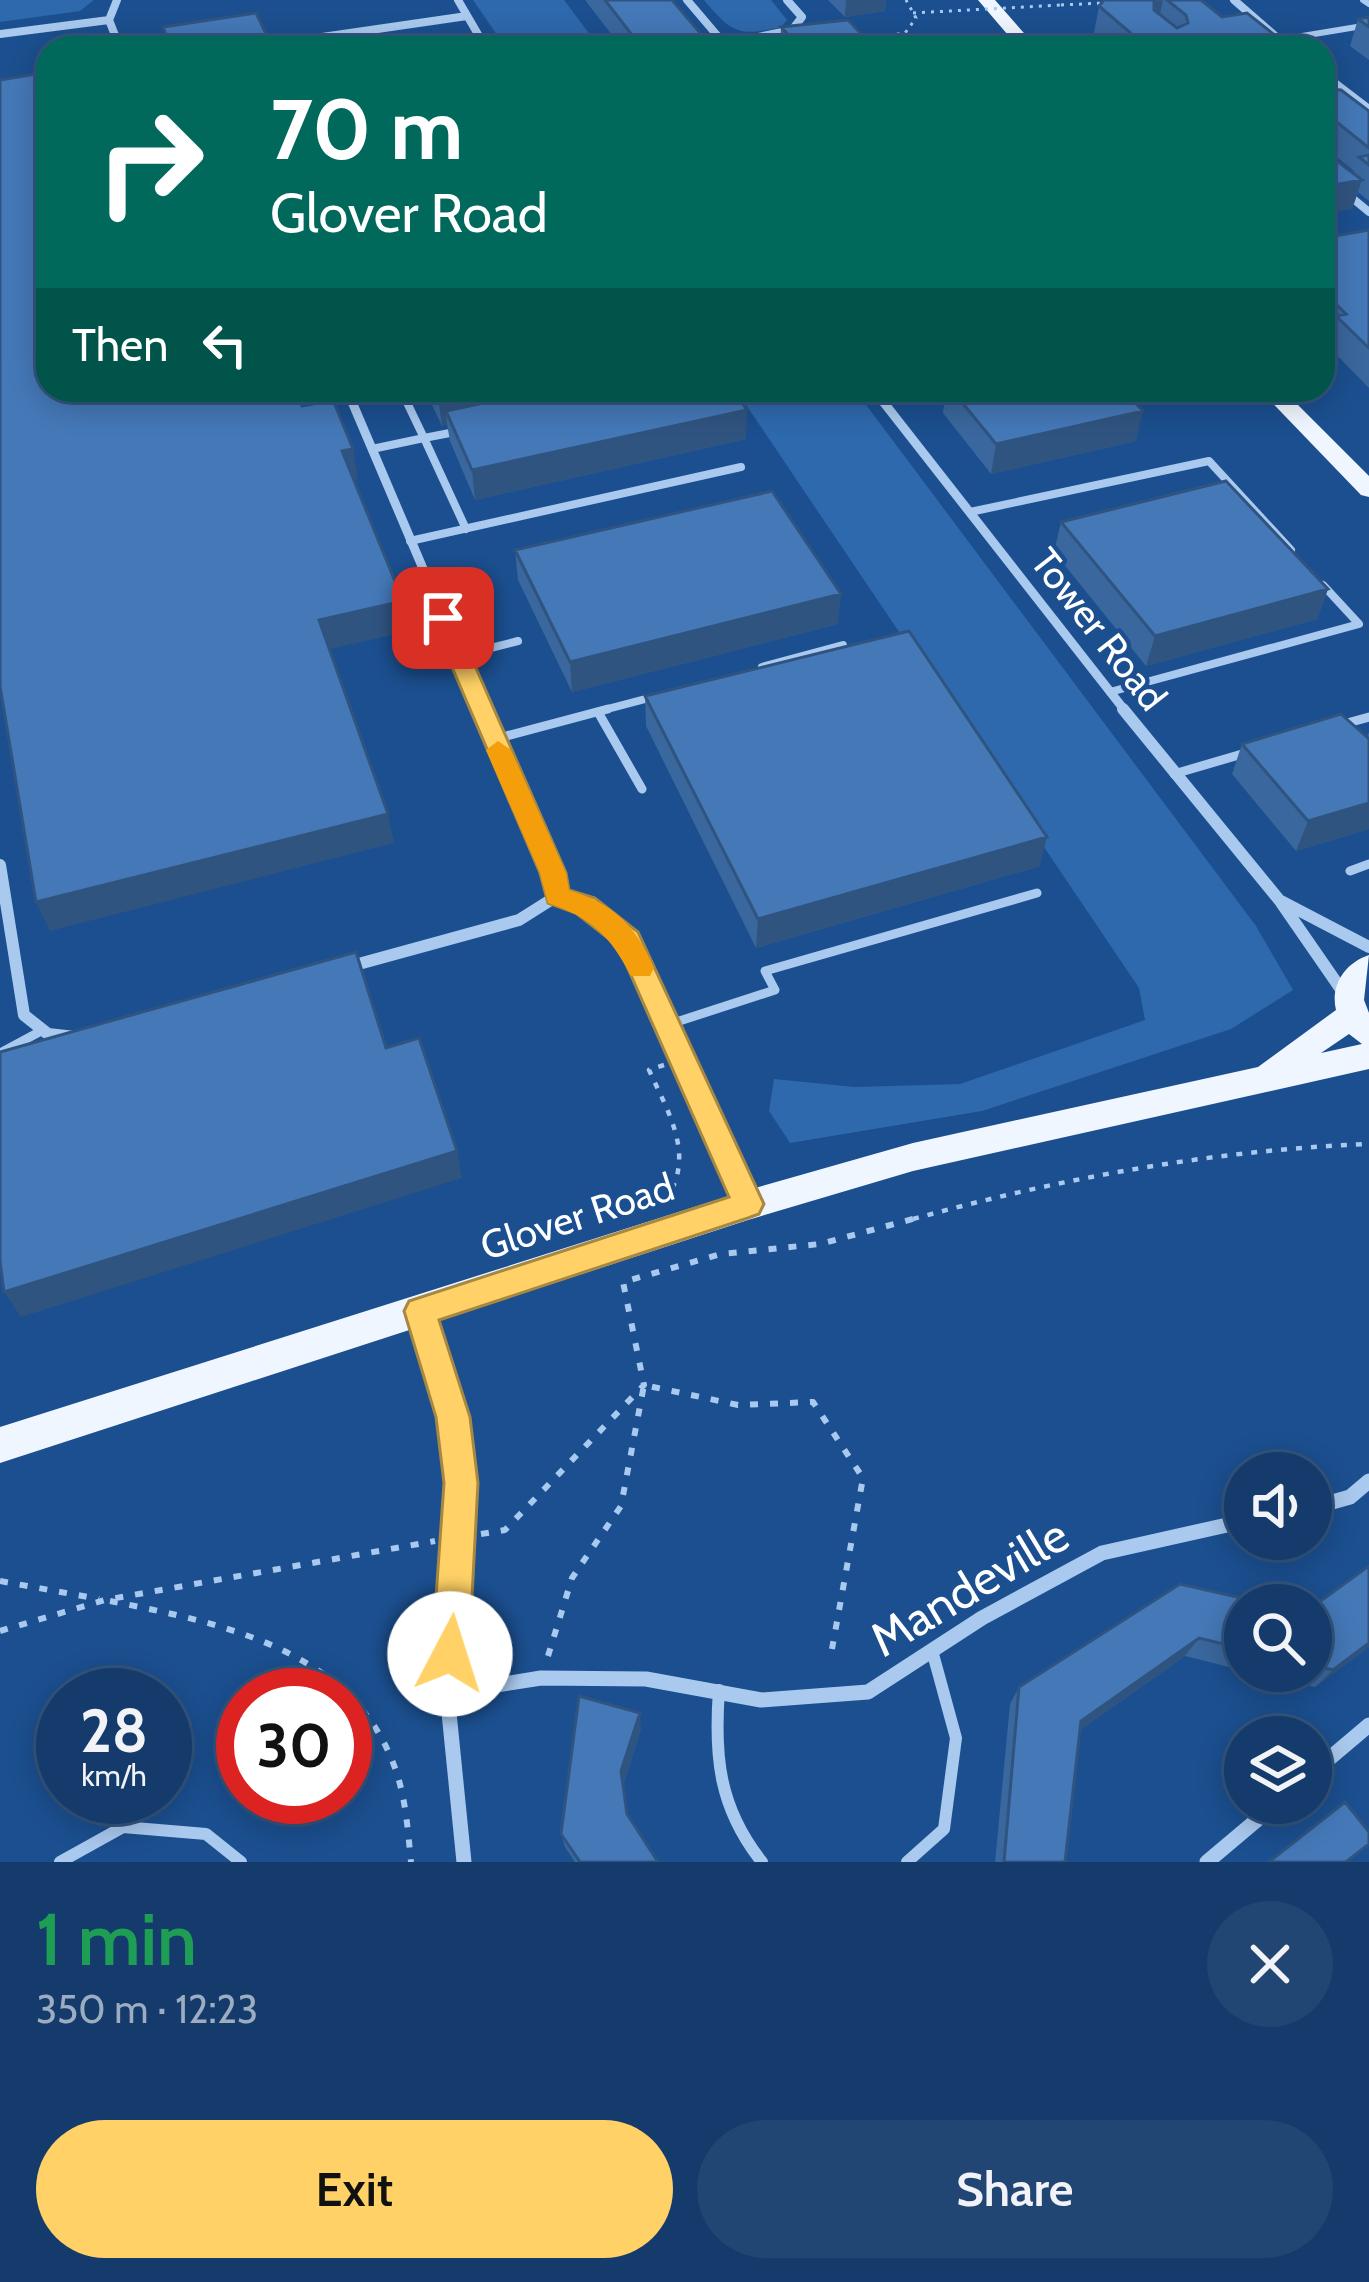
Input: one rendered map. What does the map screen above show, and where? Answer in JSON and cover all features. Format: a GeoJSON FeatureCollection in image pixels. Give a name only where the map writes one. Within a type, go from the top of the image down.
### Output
{"type":"FeatureCollection","features":[{"type":"Feature","properties":{"kind":"main road"},"geometry":{"type":"LineString","coordinates":[[986,0],[1018,36]]}},
{"type":"Feature","properties":{"kind":"main road"},"geometry":{"type":"LineString","coordinates":[[1009,0],[1023,36]]}},
{"type":"Feature","properties":{"kind":"main road"},"geometry":{"type":"LineString","coordinates":[[1282,402],[1369,490]]}},
{"type":"Feature","properties":{"kind":"main road"},"geometry":{"type":"LineString","coordinates":[[1356,1016],[1356,975],[1369,967]]}},
{"type":"Feature","properties":{"kind":"main road","name":"Glover Road"},"geometry":{"type":"LineString","coordinates":[[1258,1080],[1356,1016]]}},
{"type":"Feature","properties":{"kind":"main road","name":"Glover Road"},"geometry":{"type":"LineString","coordinates":[[0,1445],[748,1204],[913,1157],[1369,1056]]}},
{"type":"Feature","properties":{"kind":"street"},"geometry":{"type":"LineString","coordinates":[[115,36],[109,20],[117,0]]}},
{"type":"Feature","properties":{"kind":"street"},"geometry":{"type":"LineString","coordinates":[[458,0],[479,36]]}},
{"type":"Feature","properties":{"kind":"street"},"geometry":{"type":"LineString","coordinates":[[687,0],[718,36]]}},
{"type":"Feature","properties":{"kind":"street"},"geometry":{"type":"LineString","coordinates":[[787,0],[802,17],[792,30]]}},
{"type":"Feature","properties":{"kind":"street"},"geometry":{"type":"LineString","coordinates":[[1234,0],[1274,36]]}},
{"type":"Feature","properties":{"kind":"street"},"geometry":{"type":"LineString","coordinates":[[329,36],[467,16]]}},
{"type":"Feature","properties":{"kind":"street"},"geometry":{"type":"LineString","coordinates":[[0,34],[109,20]]}},
{"type":"Feature","properties":{"kind":"street"},"geometry":{"type":"LineString","coordinates":[[767,36],[792,30],[809,36],[844,36]]}},
{"type":"Feature","properties":{"kind":"street"},"geometry":{"type":"LineString","coordinates":[[1335,83],[1366,107]]}},
{"type":"Feature","properties":{"kind":"street"},"geometry":{"type":"LineString","coordinates":[[1343,108],[1366,107]]}},
{"type":"Feature","properties":{"kind":"street"},"geometry":{"type":"LineString","coordinates":[[1335,183],[1369,212]]}},
{"type":"Feature","properties":{"kind":"street"},"geometry":{"type":"LineString","coordinates":[[352,402],[553,873],[557,896]]}},
{"type":"Feature","properties":{"kind":"street","name":"Tower Road"},"geometry":{"type":"LineString","coordinates":[[883,402],[1174,774],[1280,901],[1356,1016]]}},
{"type":"Feature","properties":{"kind":"street"},"geometry":{"type":"LineString","coordinates":[[0,865],[24,1015],[43,1030],[80,1037],[98,1034]]}},
{"type":"Feature","properties":{"kind":"street"},"geometry":{"type":"LineString","coordinates":[[318,976],[519,920],[557,896],[586,905],[628,939],[748,1204]]}},
{"type":"Feature","properties":{"kind":"street","name":"Tower Road"},"geometry":{"type":"LineString","coordinates":[[1280,901],[1369,947]]}},
{"type":"Feature","properties":{"kind":"street"},"geometry":{"type":"LineString","coordinates":[[420,1311],[453,1417],[461,1483],[447,1694],[464,1862]]}},
{"type":"Feature","properties":{"kind":"street"},"geometry":{"type":"LineString","coordinates":[[1332,1502],[1350,1497],[1369,1481]]}},
{"type":"Feature","properties":{"kind":"street","name":"Mandeville"},"geometry":{"type":"LineString","coordinates":[[447,1694],[541,1678],[646,1679],[761,1700],[868,1692],[982,1618],[1102,1553],[1224,1526]]}},
{"type":"Feature","properties":{"kind":"street"},"geometry":{"type":"LineString","coordinates":[[1332,1756],[1369,1725]]}},
{"type":"Feature","properties":{"kind":"street"},"geometry":{"type":"LineString","coordinates":[[1207,1862],[1252,1824]]}},
{"type":"Feature","properties":{"kind":"lane"},"geometry":{"type":"LineString","coordinates":[[1302,36],[1369,25]]}},
{"type":"Feature","properties":{"kind":"lane"},"geometry":{"type":"LineString","coordinates":[[407,402],[466,529]]}},
{"type":"Feature","properties":{"kind":"lane"},"geometry":{"type":"LineString","coordinates":[[372,449],[469,429]]}},
{"type":"Feature","properties":{"kind":"lane"},"geometry":{"type":"LineString","coordinates":[[970,512],[1209,461],[1299,559]]}},
{"type":"Feature","properties":{"kind":"lane"},"geometry":{"type":"LineString","coordinates":[[410,541],[741,467]]}},
{"type":"Feature","properties":{"kind":"lane"},"geometry":{"type":"LineString","coordinates":[[1110,692],[1359,624],[1314,575]]}},
{"type":"Feature","properties":{"kind":"lane"},"geometry":{"type":"LineString","coordinates":[[459,656],[518,641]]}},
{"type":"Feature","properties":{"kind":"lane"},"geometry":{"type":"LineString","coordinates":[[754,669],[843,645]]}},
{"type":"Feature","properties":{"kind":"lane"},"geometry":{"type":"LineString","coordinates":[[494,739],[665,694]]}},
{"type":"Feature","properties":{"kind":"lane"},"geometry":{"type":"LineString","coordinates":[[598,712],[643,789]]}},
{"type":"Feature","properties":{"kind":"lane"},"geometry":{"type":"LineString","coordinates":[[1345,741],[1334,727],[1369,717]]}},
{"type":"Feature","properties":{"kind":"lane"},"geometry":{"type":"LineString","coordinates":[[1174,774],[1265,748]]}},
{"type":"Feature","properties":{"kind":"lane"},"geometry":{"type":"LineString","coordinates":[[1350,871],[1369,864]]}},
{"type":"Feature","properties":{"kind":"lane"},"geometry":{"type":"LineString","coordinates":[[664,1026],[775,990],[765,971],[1037,893]]}},
{"type":"Feature","properties":{"kind":"lane"},"geometry":{"type":"LineString","coordinates":[[0,1053],[43,1030]]}},
{"type":"Feature","properties":{"kind":"lane"},"geometry":{"type":"LineString","coordinates":[[907,1862],[944,1829],[956,1738],[933,1654]]}},
{"type":"Feature","properties":{"kind":"lane"},"geometry":{"type":"LineString","coordinates":[[719,1690],[714,1757],[723,1803],[762,1862]]}},
{"type":"Feature","properties":{"kind":"lane"},"geometry":{"type":"LineString","coordinates":[[60,1862],[123,1827],[206,1834],[241,1862]]}},
{"type":"Feature","properties":{"kind":"path"},"geometry":{"type":"LineString","coordinates":[[883,36],[905,33],[916,18],[906,0]]}},
{"type":"Feature","properties":{"kind":"path"},"geometry":{"type":"LineString","coordinates":[[913,13],[1109,3]]}},
{"type":"Feature","properties":{"kind":"path"},"geometry":{"type":"LineString","coordinates":[[658,1204],[671,1196],[681,1175],[682,1152],[649,1070],[680,1059]]}},
{"type":"Feature","properties":{"kind":"path"},"geometry":{"type":"LineString","coordinates":[[541,1678],[572,1579],[620,1506],[644,1385],[623,1282],[722,1254],[845,1239],[1003,1194],[1128,1170],[1264,1148],[1369,1144]]}},
{"type":"Feature","properties":{"kind":"path"},"geometry":{"type":"LineString","coordinates":[[0,1631],[105,1600],[505,1530],[644,1385]]}},
{"type":"Feature","properties":{"kind":"path"},"geometry":{"type":"LineString","coordinates":[[644,1385],[738,1405],[813,1402],[841,1438],[863,1478],[832,1649]]}},
{"type":"Feature","properties":{"kind":"path"},"geometry":{"type":"LineString","coordinates":[[0,1581],[257,1634],[302,1655],[331,1677],[376,1733],[394,1765],[411,1862]]}},
{"type":"Feature","properties":{"kind":"shaded area"},"geometry":{"type":"Polygon","coordinates":[[[0,0],[94,0],[80,11],[0,22],[0,0]]]}},
{"type":"Feature","properties":{"kind":"shaded area"},"geometry":{"type":"Polygon","coordinates":[[[473,0],[564,0],[591,36],[498,36],[473,0]]]}},
{"type":"Feature","properties":{"kind":"shaded area"},"geometry":{"type":"Polygon","coordinates":[[[704,0],[771,0],[787,20],[781,27],[745,32],[729,26],[704,0]]]}},
{"type":"Feature","properties":{"kind":"shaded area"},"geometry":{"type":"Polygon","coordinates":[[[744,402],[864,402],[1256,926],[1293,990],[1231,1029],[982,1111],[790,1143],[769,1111],[774,1079],[854,1087],[960,1084],[1145,1020],[1139,988],[744,402]]]}},
{"type":"Feature","properties":{"kind":"building"},"geometry":{"type":"Polygon","coordinates":[[[605,0],[672,0],[703,36],[633,36],[605,0]]]}},
{"type":"Feature","properties":{"kind":"building"},"geometry":{"type":"Polygon","coordinates":[[[1104,0],[1156,0],[1154,10],[1177,28],[1188,23],[1186,15],[1167,0],[1201,0],[1222,17],[1247,13],[1276,36],[1134,36],[1099,6],[1104,0]]]}},
{"type":"Feature","properties":{"kind":"building"},"geometry":{"type":"Polygon","coordinates":[[[256,13],[267,36],[166,36],[163,27],[256,13]]]}},
{"type":"Feature","properties":{"kind":"building"},"geometry":{"type":"Polygon","coordinates":[[[848,20],[863,36],[790,36],[781,27],[848,20]]]}},
{"type":"Feature","properties":{"kind":"building"},"geometry":{"type":"Polygon","coordinates":[[[36,74],[36,402],[300,402],[302,406],[334,402],[353,449],[342,451],[403,601],[319,620],[388,814],[36,902],[0,686],[0,80],[36,74]]]}},
{"type":"Feature","properties":{"kind":"building"},"geometry":{"type":"Polygon","coordinates":[[[1335,90],[1369,111],[1369,148],[1335,121],[1335,90]]]}},
{"type":"Feature","properties":{"kind":"building"},"geometry":{"type":"Polygon","coordinates":[[[1337,161],[1362,180],[1335,185],[1337,161]]]}},
{"type":"Feature","properties":{"kind":"building"},"geometry":{"type":"Polygon","coordinates":[[[1369,230],[1369,348],[1336,316],[1346,314],[1335,303],[1335,236],[1369,230]]]}},
{"type":"Feature","properties":{"kind":"building"},"geometry":{"type":"Polygon","coordinates":[[[488,402],[742,402],[747,410],[472,470],[446,411],[488,402]]]}},
{"type":"Feature","properties":{"kind":"building"},"geometry":{"type":"Polygon","coordinates":[[[962,402],[1134,402],[1143,411],[996,444],[962,402]]]}},
{"type":"Feature","properties":{"kind":"building"},"geometry":{"type":"Polygon","coordinates":[[[1226,481],[1328,589],[1155,636],[1061,522],[1226,481]]]}},
{"type":"Feature","properties":{"kind":"building"},"geometry":{"type":"Polygon","coordinates":[[[772,491],[841,594],[570,662],[515,550],[772,491]]]}},
{"type":"Feature","properties":{"kind":"building"},"geometry":{"type":"Polygon","coordinates":[[[909,631],[1047,837],[758,919],[645,696],[909,631]]]}},
{"type":"Feature","properties":{"kind":"building"},"geometry":{"type":"Polygon","coordinates":[[[1341,714],[1369,739],[1369,803],[1308,821],[1242,744],[1341,714]]]}},
{"type":"Feature","properties":{"kind":"building"},"geometry":{"type":"Polygon","coordinates":[[[356,952],[386,1048],[419,1038],[457,1151],[4,1292],[0,1052],[356,952]]]}},
{"type":"Feature","properties":{"kind":"building"},"geometry":{"type":"Polygon","coordinates":[[[1369,1566],[1369,1643],[1333,1670],[1332,1670],[1332,1593],[1369,1566]]]}},
{"type":"Feature","properties":{"kind":"building"},"geometry":{"type":"Polygon","coordinates":[[[1180,1584],[1224,1594],[1224,1644],[1199,1638],[1081,1721],[1065,1862],[1004,1862],[1019,1687],[1180,1584]]]}},
{"type":"Feature","properties":{"kind":"building"},"geometry":{"type":"Polygon","coordinates":[[[579,1696],[640,1713],[621,1771],[627,1814],[658,1862],[580,1862],[561,1834],[579,1696]]]}},
{"type":"Feature","properties":{"kind":"building"},"geometry":{"type":"Polygon","coordinates":[[[1345,1802],[1369,1832],[1369,1844],[1346,1862],[1269,1862],[1317,1824],[1332,1824],[1332,1812],[1345,1802]]]}},
{"type":"Feature","properties":{"kind":"slow traffic"},"geometry":{"type":"LineString","coordinates":[[498,750],[553,873],[557,896],[586,905],[628,939],[640,968]]}},
{"type":"Feature","properties":{"kind":"route"},"geometry":{"type":"LineString","coordinates":[[443,618],[553,873],[557,896],[586,905],[628,939],[748,1204],[420,1311],[453,1417],[461,1483],[450,1654]]}}]}
